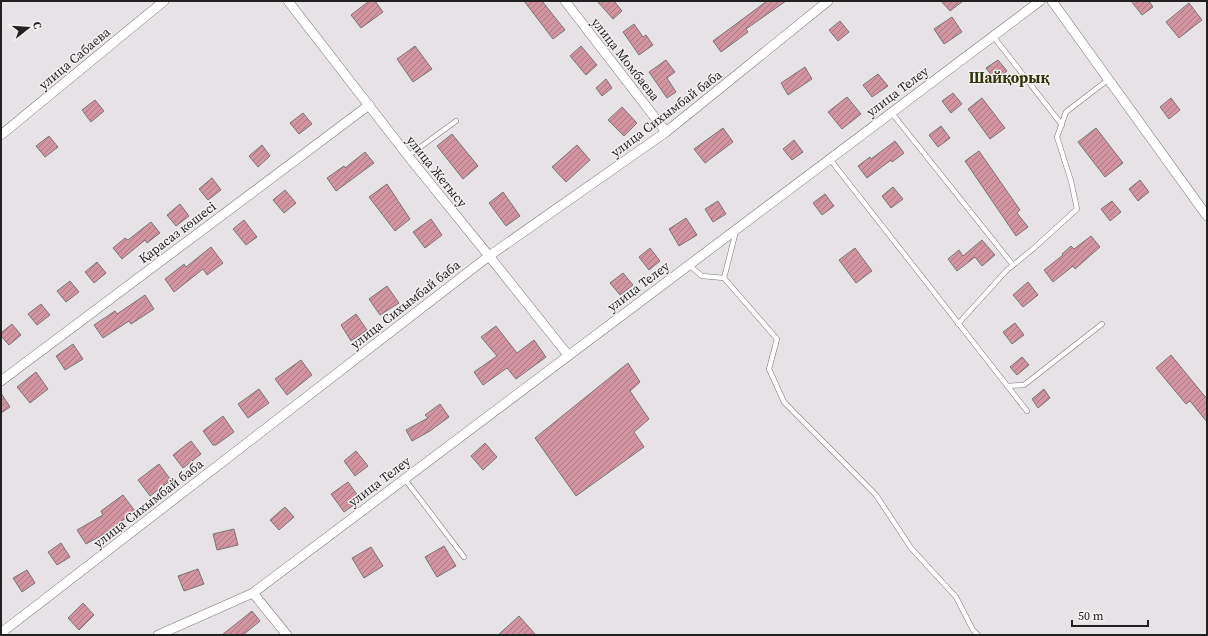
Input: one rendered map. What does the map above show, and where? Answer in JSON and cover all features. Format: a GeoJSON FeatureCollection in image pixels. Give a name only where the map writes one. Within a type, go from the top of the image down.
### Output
{"type":"FeatureCollection","features":[{"type":"Feature","properties":{"kind":"street","name":"улица Сабаева"},"geometry":{"type":"LineString","coordinates":[[1,135],[164,1]]}},
{"type":"Feature","properties":{"kind":"street","name":"улица Жетысу"},"geometry":{"type":"LineString","coordinates":[[288,1],[408,156],[568,355]]}},
{"type":"Feature","properties":{"kind":"street","name":"улица Момбаева"},"geometry":{"type":"LineString","coordinates":[[565,1],[666,132]]}},
{"type":"Feature","properties":{"kind":"street","name":"улица Сихымбай баба"},"geometry":{"type":"LineString","coordinates":[[1,633],[489,256],[666,132],[828,1]]}},
{"type":"Feature","properties":{"kind":"street","name":"улица Телеу"},"geometry":{"type":"LineString","coordinates":[[158,635],[253,592],[1040,1]]}},
{"type":"Feature","properties":{"kind":"street"},"geometry":{"type":"LineString","coordinates":[[1052,1],[1207,216]]}},
{"type":"Feature","properties":{"kind":"street","name":"Қарасаз көшесі"},"geometry":{"type":"LineString","coordinates":[[1,381],[369,105]]}},
{"type":"Feature","properties":{"kind":"street"},"geometry":{"type":"LineString","coordinates":[[253,592],[287,635]]}},
{"type":"Feature","properties":{"kind":"lane"},"geometry":{"type":"LineString","coordinates":[[993,36],[1062,125]]}},
{"type":"Feature","properties":{"kind":"lane"},"geometry":{"type":"LineString","coordinates":[[958,324],[1006,271],[1077,209],[1071,181],[1058,138],[1066,112],[1109,79]]}},
{"type":"Feature","properties":{"kind":"lane"},"geometry":{"type":"LineString","coordinates":[[891,112],[1013,265]]}},
{"type":"Feature","properties":{"kind":"lane"},"geometry":{"type":"LineString","coordinates":[[408,156],[456,120]]}},
{"type":"Feature","properties":{"kind":"lane"},"geometry":{"type":"LineString","coordinates":[[829,158],[1027,411]]}},
{"type":"Feature","properties":{"kind":"lane"},"geometry":{"type":"LineString","coordinates":[[724,278],[737,228]]}},
{"type":"Feature","properties":{"kind":"lane"},"geometry":{"type":"LineString","coordinates":[[688,264],[702,276],[724,278],[777,339],[769,369],[784,402],[876,495],[911,548],[956,597],[973,630],[978,635]]}},
{"type":"Feature","properties":{"kind":"lane"},"geometry":{"type":"LineString","coordinates":[[1007,386],[1024,385],[1102,324]]}},
{"type":"Feature","properties":{"kind":"lane"},"geometry":{"type":"LineString","coordinates":[[404,478],[464,557]]}},
{"type":"Feature","properties":{"kind":"building"},"geometry":{"type":"Polygon","coordinates":[[[369,1],[375,1],[383,12],[361,28],[351,15],[369,1]]]}},
{"type":"Feature","properties":{"kind":"building"},"geometry":{"type":"Polygon","coordinates":[[[524,1],[542,1],[565,30],[553,39],[524,1]]]}},
{"type":"Feature","properties":{"kind":"building"},"geometry":{"type":"Polygon","coordinates":[[[597,1],[614,1],[622,11],[613,19],[597,1]]]}},
{"type":"Feature","properties":{"kind":"building"},"geometry":{"type":"Polygon","coordinates":[[[767,1],[786,1],[746,29],[748,32],[721,52],[713,41],[767,1]]]}},
{"type":"Feature","properties":{"kind":"building"},"geometry":{"type":"Polygon","coordinates":[[[941,1],[963,1],[950,11],[941,1]]]}},
{"type":"Feature","properties":{"kind":"building"},"geometry":{"type":"Polygon","coordinates":[[[1131,1],[1149,1],[1153,7],[1142,15],[1131,1]]]}},
{"type":"Feature","properties":{"kind":"building"},"geometry":{"type":"Polygon","coordinates":[[[1189,3],[1202,20],[1179,38],[1166,22],[1189,3]]]}},
{"type":"Feature","properties":{"kind":"building"},"geometry":{"type":"Polygon","coordinates":[[[952,17],[962,32],[944,44],[934,29],[952,17]]]}},
{"type":"Feature","properties":{"kind":"building"},"geometry":{"type":"Polygon","coordinates":[[[840,21],[849,32],[838,41],[829,30],[840,21]]]}},
{"type":"Feature","properties":{"kind":"building"},"geometry":{"type":"Polygon","coordinates":[[[634,24],[643,37],[646,35],[653,45],[639,55],[623,32],[634,24]]]}},
{"type":"Feature","properties":{"kind":"building"},"geometry":{"type":"Polygon","coordinates":[[[415,46],[432,69],[413,82],[397,59],[415,46]]]}},
{"type":"Feature","properties":{"kind":"building"},"geometry":{"type":"Polygon","coordinates":[[[581,46],[597,65],[586,75],[570,56],[581,46]]]}},
{"type":"Feature","properties":{"kind":"building"},"geometry":{"type":"Polygon","coordinates":[[[666,60],[675,72],[667,78],[676,92],[667,98],[649,72],[666,60]]]}},
{"type":"Feature","properties":{"kind":"building"},"geometry":{"type":"Polygon","coordinates":[[[998,60],[1007,71],[995,80],[986,68],[998,60]]]}},
{"type":"Feature","properties":{"kind":"building"},"geometry":{"type":"Polygon","coordinates":[[[805,67],[812,79],[788,95],[781,83],[805,67]]]}},
{"type":"Feature","properties":{"kind":"building"},"geometry":{"type":"Polygon","coordinates":[[[878,74],[888,86],[872,97],[863,85],[878,74]]]}},
{"type":"Feature","properties":{"kind":"building"},"geometry":{"type":"Polygon","coordinates":[[[606,79],[612,88],[602,96],[596,88],[606,79]]]}},
{"type":"Feature","properties":{"kind":"building"},"geometry":{"type":"Polygon","coordinates":[[[953,93],[962,104],[951,113],[942,101],[953,93]]]}},
{"type":"Feature","properties":{"kind":"building"},"geometry":{"type":"Polygon","coordinates":[[[847,97],[861,114],[842,129],[828,112],[847,97]]]}},
{"type":"Feature","properties":{"kind":"building"},"geometry":{"type":"Polygon","coordinates":[[[982,98],[1005,128],[990,139],[968,109],[982,98]]]}},
{"type":"Feature","properties":{"kind":"building"},"geometry":{"type":"Polygon","coordinates":[[[1171,98],[1180,110],[1169,119],[1160,107],[1171,98]]]}},
{"type":"Feature","properties":{"kind":"building"},"geometry":{"type":"Polygon","coordinates":[[[95,100],[104,111],[91,122],[82,110],[95,100]]]}},
{"type":"Feature","properties":{"kind":"building"},"geometry":{"type":"Polygon","coordinates":[[[622,107],[637,123],[624,136],[608,120],[622,107]]]}},
{"type":"Feature","properties":{"kind":"building"},"geometry":{"type":"Polygon","coordinates":[[[303,113],[312,124],[299,134],[290,123],[303,113]]]}},
{"type":"Feature","properties":{"kind":"building"},"geometry":{"type":"Polygon","coordinates":[[[941,126],[950,138],[938,147],[929,135],[941,126]]]}},
{"type":"Feature","properties":{"kind":"building"},"geometry":{"type":"Polygon","coordinates":[[[723,128],[733,142],[705,163],[694,149],[723,128]]]}},
{"type":"Feature","properties":{"kind":"building"},"geometry":{"type":"Polygon","coordinates":[[[1096,128],[1123,163],[1105,177],[1078,142],[1096,128]]]}},
{"type":"Feature","properties":{"kind":"building"},"geometry":{"type":"Polygon","coordinates":[[[452,134],[478,166],[463,179],[437,146],[452,134]]]}},
{"type":"Feature","properties":{"kind":"building"},"geometry":{"type":"Polygon","coordinates":[[[49,136],[58,147],[45,157],[36,146],[49,136]]]}},
{"type":"Feature","properties":{"kind":"building"},"geometry":{"type":"Polygon","coordinates":[[[794,140],[803,152],[792,160],[783,149],[794,140]]]}},
{"type":"Feature","properties":{"kind":"building"},"geometry":{"type":"Polygon","coordinates":[[[895,141],[904,153],[892,162],[891,160],[867,178],[858,166],[870,157],[871,159],[895,141]]]}},
{"type":"Feature","properties":{"kind":"building"},"geometry":{"type":"Polygon","coordinates":[[[262,145],[270,156],[258,167],[249,156],[262,145]]]}},
{"type":"Feature","properties":{"kind":"building"},"geometry":{"type":"Polygon","coordinates":[[[577,145],[590,160],[566,182],[552,167],[577,145]]]}},
{"type":"Feature","properties":{"kind":"building"},"geometry":{"type":"Polygon","coordinates":[[[979,151],[1020,210],[1017,213],[1028,227],[1016,236],[965,161],[979,151]]]}},
{"type":"Feature","properties":{"kind":"building"},"geometry":{"type":"Polygon","coordinates":[[[365,152],[374,163],[336,191],[327,178],[344,166],[345,168],[365,152]]]}},
{"type":"Feature","properties":{"kind":"building"},"geometry":{"type":"Polygon","coordinates":[[[212,178],[221,190],[208,200],[199,189],[212,178]]]}},
{"type":"Feature","properties":{"kind":"building"},"geometry":{"type":"Polygon","coordinates":[[[1140,180],[1149,192],[1138,201],[1129,189],[1140,180]]]}},
{"type":"Feature","properties":{"kind":"building"},"geometry":{"type":"Polygon","coordinates":[[[387,184],[410,219],[395,231],[369,197],[387,184]]]}},
{"type":"Feature","properties":{"kind":"building"},"geometry":{"type":"Polygon","coordinates":[[[893,187],[903,199],[891,208],[882,196],[893,187]]]}},
{"type":"Feature","properties":{"kind":"building"},"geometry":{"type":"Polygon","coordinates":[[[285,190],[296,203],[284,213],[273,200],[285,190]]]}},
{"type":"Feature","properties":{"kind":"building"},"geometry":{"type":"Polygon","coordinates":[[[503,192],[520,216],[506,226],[489,203],[503,192]]]}},
{"type":"Feature","properties":{"kind":"building"},"geometry":{"type":"Polygon","coordinates":[[[825,194],[834,206],[822,215],[813,203],[825,194]]]}},
{"type":"Feature","properties":{"kind":"building"},"geometry":{"type":"Polygon","coordinates":[[[718,201],[726,214],[713,222],[705,209],[718,201]]]}},
{"type":"Feature","properties":{"kind":"building"},"geometry":{"type":"Polygon","coordinates":[[[1112,201],[1121,212],[1110,221],[1101,209],[1112,201]]]}},
{"type":"Feature","properties":{"kind":"building"},"geometry":{"type":"Polygon","coordinates":[[[180,204],[189,216],[176,226],[167,215],[180,204]]]}},
{"type":"Feature","properties":{"kind":"building"},"geometry":{"type":"Polygon","coordinates":[[[686,218],[697,235],[679,246],[669,229],[686,218]]]}},
{"type":"Feature","properties":{"kind":"building"},"geometry":{"type":"Polygon","coordinates":[[[431,219],[442,235],[425,248],[413,232],[431,219]]]}},
{"type":"Feature","properties":{"kind":"building"},"geometry":{"type":"Polygon","coordinates":[[[244,220],[257,237],[246,245],[233,229],[244,220]]]}},
{"type":"Feature","properties":{"kind":"building"},"geometry":{"type":"Polygon","coordinates":[[[151,222],[160,233],[147,243],[145,240],[122,259],[113,248],[125,238],[128,240],[151,222]]]}},
{"type":"Feature","properties":{"kind":"building"},"geometry":{"type":"Polygon","coordinates":[[[1091,236],[1100,247],[1075,269],[1073,266],[1053,282],[1044,270],[1063,255],[1062,254],[1071,246],[1074,249],[1091,236]]]}},
{"type":"Feature","properties":{"kind":"building"},"geometry":{"type":"Polygon","coordinates":[[[982,240],[995,255],[982,266],[975,257],[957,271],[948,259],[959,250],[963,256],[982,240]]]}},
{"type":"Feature","properties":{"kind":"building"},"geometry":{"type":"Polygon","coordinates":[[[211,247],[223,263],[207,275],[203,269],[174,292],[165,279],[184,264],[186,267],[211,247]]]}},
{"type":"Feature","properties":{"kind":"building"},"geometry":{"type":"Polygon","coordinates":[[[650,248],[660,261],[649,270],[639,257],[650,248]]]}},
{"type":"Feature","properties":{"kind":"building"},"geometry":{"type":"Polygon","coordinates":[[[855,248],[872,271],[856,283],[839,260],[855,248]]]}},
{"type":"Feature","properties":{"kind":"building"},"geometry":{"type":"Polygon","coordinates":[[[97,262],[106,273],[94,283],[85,272],[97,262]]]}},
{"type":"Feature","properties":{"kind":"building"},"geometry":{"type":"Polygon","coordinates":[[[623,273],[633,285],[620,295],[610,283],[623,273]]]}},
{"type":"Feature","properties":{"kind":"building"},"geometry":{"type":"Polygon","coordinates":[[[70,281],[79,292],[66,302],[57,291],[70,281]]]}},
{"type":"Feature","properties":{"kind":"building"},"geometry":{"type":"Polygon","coordinates":[[[1028,282],[1038,295],[1023,307],[1013,295],[1028,282]]]}},
{"type":"Feature","properties":{"kind":"building"},"geometry":{"type":"Polygon","coordinates":[[[387,286],[399,303],[380,315],[369,299],[387,286]]]}},
{"type":"Feature","properties":{"kind":"building"},"geometry":{"type":"Polygon","coordinates":[[[145,295],[154,309],[131,324],[129,321],[103,338],[94,325],[115,311],[117,314],[145,295]]]}},
{"type":"Feature","properties":{"kind":"building"},"geometry":{"type":"Polygon","coordinates":[[[41,304],[50,315],[37,325],[28,314],[41,304]]]}},
{"type":"Feature","properties":{"kind":"building"},"geometry":{"type":"Polygon","coordinates":[[[356,314],[367,330],[351,341],[341,325],[356,314]]]}},
{"type":"Feature","properties":{"kind":"building"},"geometry":{"type":"Polygon","coordinates":[[[1015,323],[1024,335],[1012,344],[1003,332],[1015,323]]]}},
{"type":"Feature","properties":{"kind":"building"},"geometry":{"type":"Polygon","coordinates":[[[12,324],[21,335],[9,345],[1,336],[1,333],[12,324]]]}},
{"type":"Feature","properties":{"kind":"building"},"geometry":{"type":"Polygon","coordinates":[[[496,326],[517,353],[534,340],[546,357],[516,379],[507,368],[483,385],[474,372],[497,356],[481,337],[496,326]]]}},
{"type":"Feature","properties":{"kind":"building"},"geometry":{"type":"Polygon","coordinates":[[[73,344],[83,359],[65,370],[56,356],[73,344]]]}},
{"type":"Feature","properties":{"kind":"building"},"geometry":{"type":"Polygon","coordinates":[[[1171,355],[1207,399],[1207,422],[1190,401],[1186,404],[1156,368],[1171,355]]]}},
{"type":"Feature","properties":{"kind":"building"},"geometry":{"type":"Polygon","coordinates":[[[1022,357],[1029,365],[1017,375],[1010,367],[1022,357]]]}},
{"type":"Feature","properties":{"kind":"building"},"geometry":{"type":"Polygon","coordinates":[[[301,360],[312,375],[287,395],[275,379],[301,360]]]}},
{"type":"Feature","properties":{"kind":"building"},"geometry":{"type":"Polygon","coordinates":[[[628,363],[640,382],[630,391],[649,419],[634,432],[644,447],[576,496],[535,438],[628,363]]]}},
{"type":"Feature","properties":{"kind":"building"},"geometry":{"type":"Polygon","coordinates":[[[36,372],[48,389],[30,403],[17,387],[36,372]]]}},
{"type":"Feature","properties":{"kind":"building"},"geometry":{"type":"Polygon","coordinates":[[[259,389],[269,403],[248,418],[238,404],[259,389]]]}},
{"type":"Feature","properties":{"kind":"building"},"geometry":{"type":"Polygon","coordinates":[[[1044,389],[1050,398],[1038,408],[1032,399],[1044,389]]]}},
{"type":"Feature","properties":{"kind":"building"},"geometry":{"type":"Polygon","coordinates":[[[1,393],[10,407],[1,413],[1,393]]]}},
{"type":"Feature","properties":{"kind":"building"},"geometry":{"type":"Polygon","coordinates":[[[440,404],[449,417],[430,431],[412,441],[406,430],[428,418],[425,415],[440,404]]]}},
{"type":"Feature","properties":{"kind":"building"},"geometry":{"type":"Polygon","coordinates":[[[223,416],[234,432],[216,445],[213,445],[203,431],[223,416]]]}},
{"type":"Feature","properties":{"kind":"building"},"geometry":{"type":"Polygon","coordinates":[[[191,441],[201,454],[183,468],[173,455],[191,441]]]}},
{"type":"Feature","properties":{"kind":"building"},"geometry":{"type":"Polygon","coordinates":[[[485,443],[497,457],[483,470],[471,456],[485,443]]]}},
{"type":"Feature","properties":{"kind":"building"},"geometry":{"type":"Polygon","coordinates":[[[356,451],[368,466],[355,476],[344,461],[356,451]]]}},
{"type":"Feature","properties":{"kind":"building"},"geometry":{"type":"Polygon","coordinates":[[[159,464],[171,480],[150,496],[138,480],[159,464]]]}},
{"type":"Feature","properties":{"kind":"building"},"geometry":{"type":"Polygon","coordinates":[[[348,482],[361,500],[344,512],[331,494],[348,482]]]}},
{"type":"Feature","properties":{"kind":"building"},"geometry":{"type":"Polygon","coordinates":[[[123,495],[135,511],[106,533],[86,544],[77,530],[103,515],[101,511],[123,495]]]}},
{"type":"Feature","properties":{"kind":"building"},"geometry":{"type":"Polygon","coordinates":[[[285,507],[294,517],[279,530],[270,520],[285,507]]]}},
{"type":"Feature","properties":{"kind":"building"},"geometry":{"type":"Polygon","coordinates":[[[234,529],[238,545],[217,550],[213,534],[234,529]]]}},
{"type":"Feature","properties":{"kind":"building"},"geometry":{"type":"Polygon","coordinates":[[[61,543],[70,557],[57,565],[48,552],[61,543]]]}},
{"type":"Feature","properties":{"kind":"building"},"geometry":{"type":"Polygon","coordinates":[[[444,546],[456,566],[437,577],[425,557],[444,546]]]}},
{"type":"Feature","properties":{"kind":"building"},"geometry":{"type":"Polygon","coordinates":[[[371,547],[383,566],[364,578],[352,558],[371,547]]]}},
{"type":"Feature","properties":{"kind":"building"},"geometry":{"type":"Polygon","coordinates":[[[198,569],[204,584],[184,591],[178,576],[198,569]]]}},
{"type":"Feature","properties":{"kind":"building"},"geometry":{"type":"Polygon","coordinates":[[[27,570],[35,583],[22,592],[13,578],[27,570]]]}},
{"type":"Feature","properties":{"kind":"building"},"geometry":{"type":"Polygon","coordinates":[[[83,603],[94,615],[79,630],[68,618],[83,603]]]}},
{"type":"Feature","properties":{"kind":"building"},"geometry":{"type":"Polygon","coordinates":[[[252,611],[260,621],[243,635],[222,635],[252,611]]]}},
{"type":"Feature","properties":{"kind":"building"},"geometry":{"type":"Polygon","coordinates":[[[519,616],[536,635],[498,635],[519,616]]]}},
{"type":"Feature","properties":{"kind":"district","name":"Шайқорық"},"geometry":{"type":"Point","coordinates":[1009,78]}}]}
